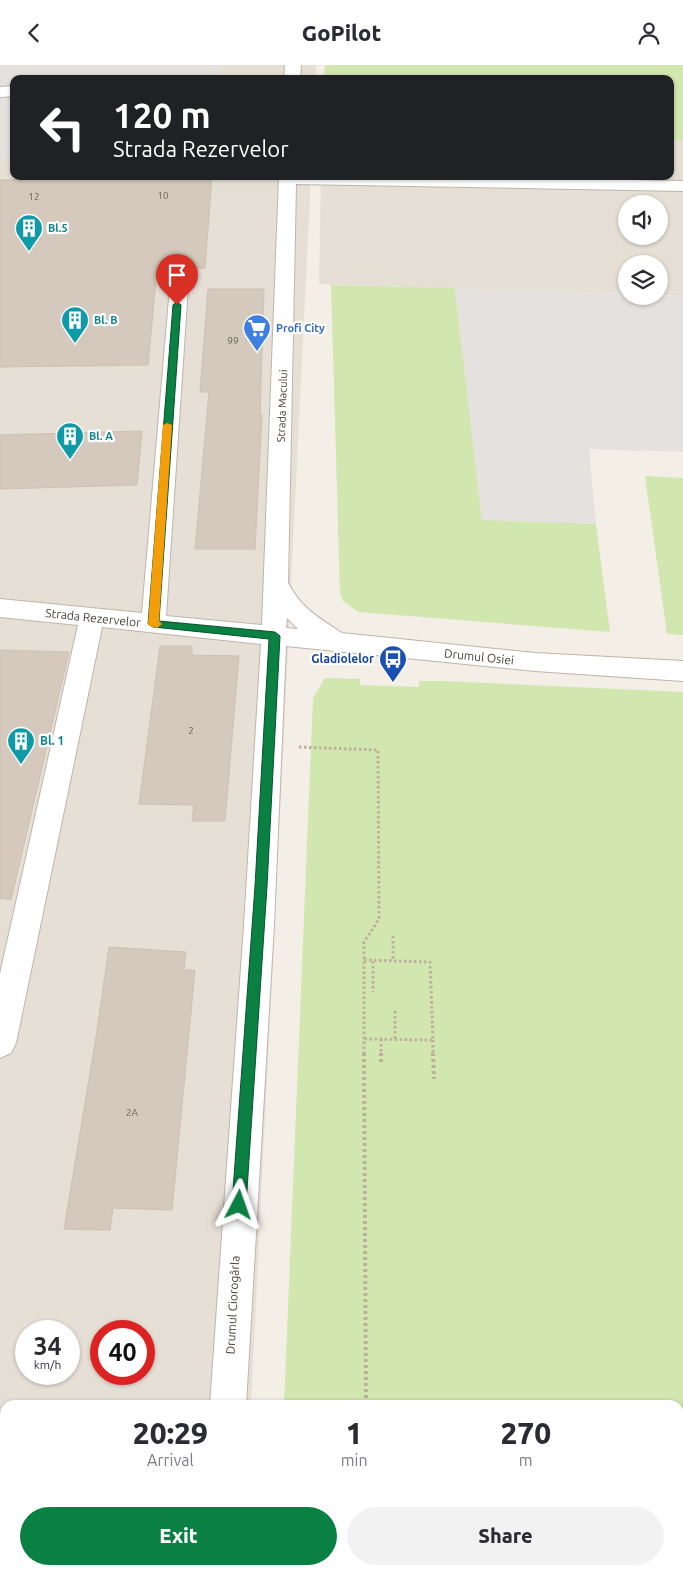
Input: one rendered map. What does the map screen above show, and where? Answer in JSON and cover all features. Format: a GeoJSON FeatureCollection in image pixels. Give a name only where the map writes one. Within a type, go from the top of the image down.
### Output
{"type":"FeatureCollection","features":[{"type":"Feature","properties":{"kind":"street","name":"Strada Macului"},"geometry":{"type":"LineString","coordinates":[[275,636],[288,180]]}},
{"type":"Feature","properties":{"kind":"street"},"geometry":{"type":"LineString","coordinates":[[406,180],[683,187]]}},
{"type":"Feature","properties":{"kind":"street"},"geometry":{"type":"LineString","coordinates":[[153,624],[179,287]]}},
{"type":"Feature","properties":{"kind":"street"},"geometry":{"type":"LineString","coordinates":[[277,585],[284,599],[301,618],[326,636],[342,643]]}},
{"type":"Feature","properties":{"kind":"street","name":"Strada Rezervelor"},"geometry":{"type":"LineString","coordinates":[[0,608],[275,636]]}},
{"type":"Feature","properties":{"kind":"street"},"geometry":{"type":"LineString","coordinates":[[0,1043],[92,617]]}},
{"type":"Feature","properties":{"kind":"street","name":"Drumul Osiei"},"geometry":{"type":"LineString","coordinates":[[275,636],[534,662],[683,671]]}},
{"type":"Feature","properties":{"kind":"street","name":"Drumul Ciorogârla"},"geometry":{"type":"LineString","coordinates":[[228,1400],[235,1263],[261,892],[275,636]]}},
{"type":"Feature","properties":{"kind":"path"},"geometry":{"type":"LineString","coordinates":[[268,746],[378,749],[379,919],[364,942],[366,1400]]}},
{"type":"Feature","properties":{"kind":"path"},"geometry":{"type":"LineString","coordinates":[[393,935],[393,961]]}},
{"type":"Feature","properties":{"kind":"path"},"geometry":{"type":"LineString","coordinates":[[364,960],[430,962],[434,1079]]}},
{"type":"Feature","properties":{"kind":"path"},"geometry":{"type":"LineString","coordinates":[[373,961],[373,992]]}},
{"type":"Feature","properties":{"kind":"path"},"geometry":{"type":"LineString","coordinates":[[395,1011],[395,1039]]}},
{"type":"Feature","properties":{"kind":"path"},"geometry":{"type":"LineString","coordinates":[[364,1039],[433,1040]]}},
{"type":"Feature","properties":{"kind":"path"},"geometry":{"type":"LineString","coordinates":[[381,1039],[381,1062]]}},
{"type":"Feature","properties":{"kind":"shaded area"},"geometry":{"type":"Polygon","coordinates":[[[0,65],[316,65],[315,75],[10,75],[10,180],[311,180],[251,1400],[0,1400],[0,65]]]}},
{"type":"Feature","properties":{"kind":"shaded area"},"geometry":{"type":"Polygon","coordinates":[[[219,65],[219,75],[10,75],[10,159],[0,159],[0,67],[219,65]]]}},
{"type":"Feature","properties":{"kind":"shaded area"},"geometry":{"type":"Polygon","coordinates":[[[674,139],[683,140],[683,296],[668,295],[668,255],[618,255],[618,294],[319,284],[321,180],[674,180],[674,139]]]}},
{"type":"Feature","properties":{"kind":"shaded area"},"geometry":{"type":"Polygon","coordinates":[[[455,288],[618,294],[618,305],[668,305],[668,296],[683,296],[683,452],[589,449],[596,524],[482,520],[455,288]]]}},
{"type":"Feature","properties":{"kind":"green space"},"geometry":{"type":"Polygon","coordinates":[[[325,65],[683,65],[683,140],[674,139],[674,75],[324,75],[325,65]]]}},
{"type":"Feature","properties":{"kind":"green space"},"geometry":{"type":"Polygon","coordinates":[[[331,285],[455,288],[482,519],[596,524],[610,632],[358,612],[343,601],[340,593],[331,285]]]}},
{"type":"Feature","properties":{"kind":"green space"},"geometry":{"type":"Polygon","coordinates":[[[645,476],[683,478],[683,635],[667,634],[645,476]]]}},
{"type":"Feature","properties":{"kind":"green space"},"geometry":{"type":"Polygon","coordinates":[[[325,678],[360,679],[360,685],[419,687],[419,681],[444,681],[683,692],[683,1400],[284,1400],[313,698],[325,678]]]}},
{"type":"Feature","properties":{"kind":"building"},"geometry":{"type":"Polygon","coordinates":[[[0,180],[212,180],[205,268],[157,269],[148,365],[0,367],[0,180]]]}},
{"type":"Feature","properties":{"kind":"building"},"geometry":{"type":"Polygon","coordinates":[[[208,289],[264,289],[260,415],[262,415],[255,549],[195,549],[209,392],[200,392],[208,289]]]}},
{"type":"Feature","properties":{"kind":"building","name":"Bl. A"},"geometry":{"type":"Polygon","coordinates":[[[142,431],[137,485],[0,489],[0,435],[142,431]]]}},
{"type":"Feature","properties":{"kind":"building"},"geometry":{"type":"Polygon","coordinates":[[[160,646],[192,646],[192,655],[239,656],[225,821],[192,821],[194,805],[139,804],[160,646]]]}},
{"type":"Feature","properties":{"kind":"building","name":"Bl. 1"},"geometry":{"type":"Polygon","coordinates":[[[0,650],[69,652],[11,900],[0,898],[0,650]]]}},
{"type":"Feature","properties":{"kind":"building"},"geometry":{"type":"Polygon","coordinates":[[[109,947],[186,952],[184,970],[195,970],[172,1210],[113,1208],[110,1230],[64,1229],[96,1037],[109,947]]]}},
{"type":"Feature","properties":{"kind":"slow traffic"},"geometry":{"type":"LineString","coordinates":[[157,624],[153,624],[167,425]]}},
{"type":"Feature","properties":{"kind":"place","name":"Bl.5"},"geometry":{"type":"Point","coordinates":[29,252]}},
{"type":"Feature","properties":{"kind":"place","name":"Bl. B"},"geometry":{"type":"Point","coordinates":[75,344]}},
{"type":"Feature","properties":{"kind":"place","name":"Profi City"},"geometry":{"type":"Point","coordinates":[257,352]}},
{"type":"Feature","properties":{"kind":"place","name":"Bl. A"},"geometry":{"type":"Point","coordinates":[70,460]}},
{"type":"Feature","properties":{"kind":"place","name":"Gladiolelor"},"geometry":{"type":"Point","coordinates":[393,683]}},
{"type":"Feature","properties":{"kind":"place","name":"Bl. 1"},"geometry":{"type":"Point","coordinates":[21,765]}},
{"type":"Feature","properties":{"kind":"route"},"geometry":{"type":"LineString","coordinates":[[177,305],[153,624],[275,636],[261,886],[239,1205]]}}]}
